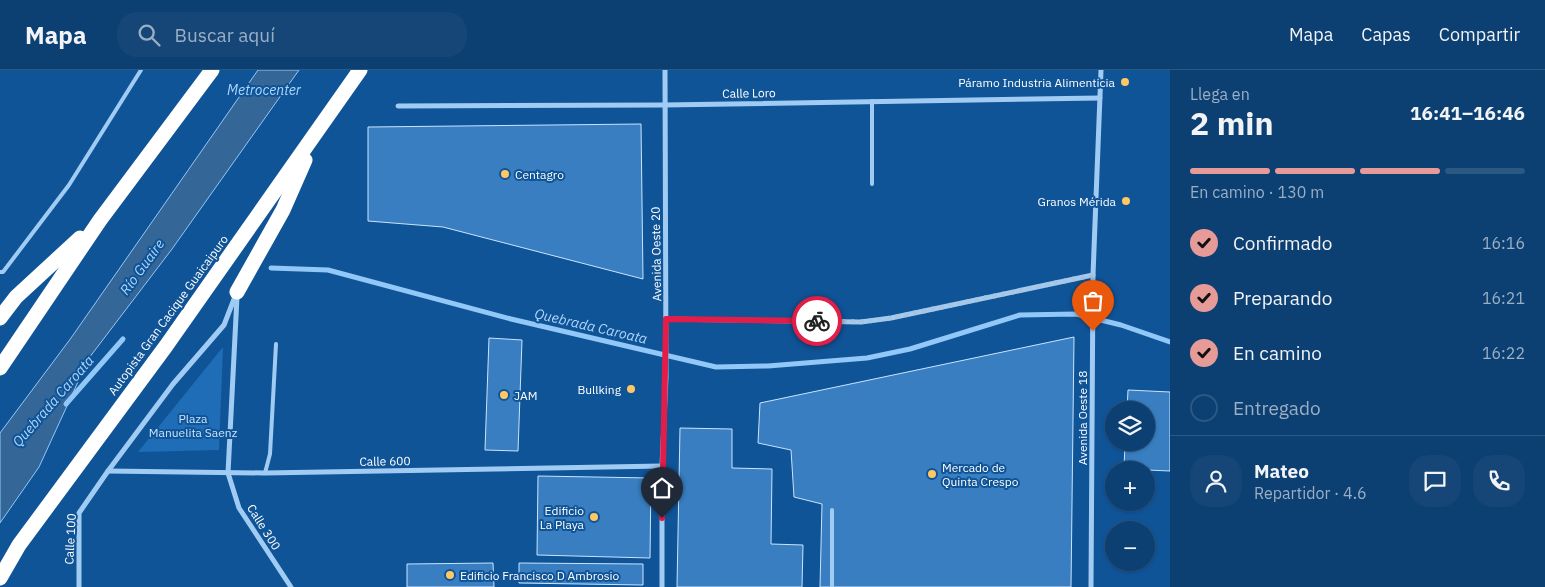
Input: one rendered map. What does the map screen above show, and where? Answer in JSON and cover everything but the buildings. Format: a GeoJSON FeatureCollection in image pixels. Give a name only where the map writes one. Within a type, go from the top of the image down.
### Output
{"type":"FeatureCollection","features":[{"type":"Feature","properties":{"kind":"highway"},"geometry":{"type":"LineString","coordinates":[[0,368],[100,220],[212,70]]}},
{"type":"Feature","properties":{"kind":"highway","name":"Autopista Gran Cacique Guaicaipuro"},"geometry":{"type":"LineString","coordinates":[[0,578],[19,545],[166,346],[360,70]]}},
{"type":"Feature","properties":{"kind":"highway"},"geometry":{"type":"LineString","coordinates":[[237,292],[283,210],[320,127]]}},
{"type":"Feature","properties":{"kind":"highway"},"geometry":{"type":"LineString","coordinates":[[0,318],[16,297],[100,220]]}},
{"type":"Feature","properties":{"kind":"street","name":"Avenida Oeste 20"},"geometry":{"type":"LineString","coordinates":[[662,587],[662,466],[666,377],[665,70]]}},
{"type":"Feature","properties":{"kind":"street","name":"Avenida Oeste 18"},"geometry":{"type":"LineString","coordinates":[[1091,587],[1093,275],[1101,70]]}},
{"type":"Feature","properties":{"kind":"street","name":"Calle Loro"},"geometry":{"type":"LineString","coordinates":[[398,106],[664,105],[1100,98]]}},
{"type":"Feature","properties":{"kind":"street"},"geometry":{"type":"LineString","coordinates":[[666,319],[861,322],[891,318],[1093,275]]}},
{"type":"Feature","properties":{"kind":"street"},"geometry":{"type":"LineString","coordinates":[[228,473],[237,292]]}},
{"type":"Feature","properties":{"kind":"street","name":"Calle 100"},"geometry":{"type":"LineString","coordinates":[[79,587],[79,513],[173,384],[224,325],[237,292]]}},
{"type":"Feature","properties":{"kind":"street","name":"Calle 600"},"geometry":{"type":"LineString","coordinates":[[108,471],[265,473],[662,466]]}},
{"type":"Feature","properties":{"kind":"street","name":"Calle 300"},"geometry":{"type":"LineString","coordinates":[[228,473],[239,508],[291,587]]}},
{"type":"Feature","properties":{"kind":"lane"},"geometry":{"type":"LineString","coordinates":[[0,272],[3,272],[69,185],[141,70]]}},
{"type":"Feature","properties":{"kind":"lane"},"geometry":{"type":"LineString","coordinates":[[872,101],[872,184]]}},
{"type":"Feature","properties":{"kind":"lane"},"geometry":{"type":"LineString","coordinates":[[265,473],[270,454],[276,344]]}},
{"type":"Feature","properties":{"kind":"lane"},"geometry":{"type":"LineString","coordinates":[[832,510],[832,587]]}},
{"type":"Feature","properties":{"kind":"green space","name":"Plaza Manuelita Saenz"},"geometry":{"type":"Polygon","coordinates":[[[223,347],[219,450],[138,452],[223,347]]]}},
{"type":"Feature","properties":{"kind":"water","name":"Metrocenter"},"geometry":{"type":"Polygon","coordinates":[[[258,70],[299,70],[172,249],[89,358],[39,467],[0,523],[0,433],[71,338],[258,70]]]}},
{"type":"Feature","properties":{"kind":"waterway","name":"Quebrada Caroata"},"geometry":{"type":"LineString","coordinates":[[271,268],[328,270],[511,319],[716,367],[768,366],[867,358],[910,349],[1020,315],[1076,314],[1121,325],[1170,342]]}},
{"type":"Feature","properties":{"kind":"waterway","name":"Quebrada Caroata"},"geometry":{"type":"LineString","coordinates":[[66,404],[123,339]]}},
{"type":"Feature","properties":{"kind":"way so far"},"geometry":{"type":"LineString","coordinates":[[817,321],[861,322],[891,318],[1093,275],[1093,331]]}},
{"type":"Feature","properties":{"kind":"place","name":"Páramo Industria Alimenticia"},"geometry":{"type":"Point","coordinates":[1125,82]}},
{"type":"Feature","properties":{"kind":"place","name":"Centagro"},"geometry":{"type":"Point","coordinates":[505,174]}},
{"type":"Feature","properties":{"kind":"place","name":"Granos Mérida"},"geometry":{"type":"Point","coordinates":[1126,201]}},
{"type":"Feature","properties":{"kind":"place","name":"Bullking"},"geometry":{"type":"Point","coordinates":[631,389]}},
{"type":"Feature","properties":{"kind":"place","name":"JAM"},"geometry":{"type":"Point","coordinates":[504,395]}},
{"type":"Feature","properties":{"kind":"place","name":"Mercado de Quinta Crespo"},"geometry":{"type":"Point","coordinates":[932,474]}},
{"type":"Feature","properties":{"kind":"place","name":"Edificio La Playa"},"geometry":{"type":"Point","coordinates":[594,517]}},
{"type":"Feature","properties":{"kind":"place","name":"Edificio Francisco D Ambrosio"},"geometry":{"type":"Point","coordinates":[450,575]}},
{"type":"Feature","properties":{"kind":"route"},"geometry":{"type":"LineString","coordinates":[[662,518],[666,319],[817,321]]}},
{"type":"Feature","properties":{"kind":"water label","name":"Río Guaire"},"geometry":{"type":"Point","coordinates":[142,267]}}]}
